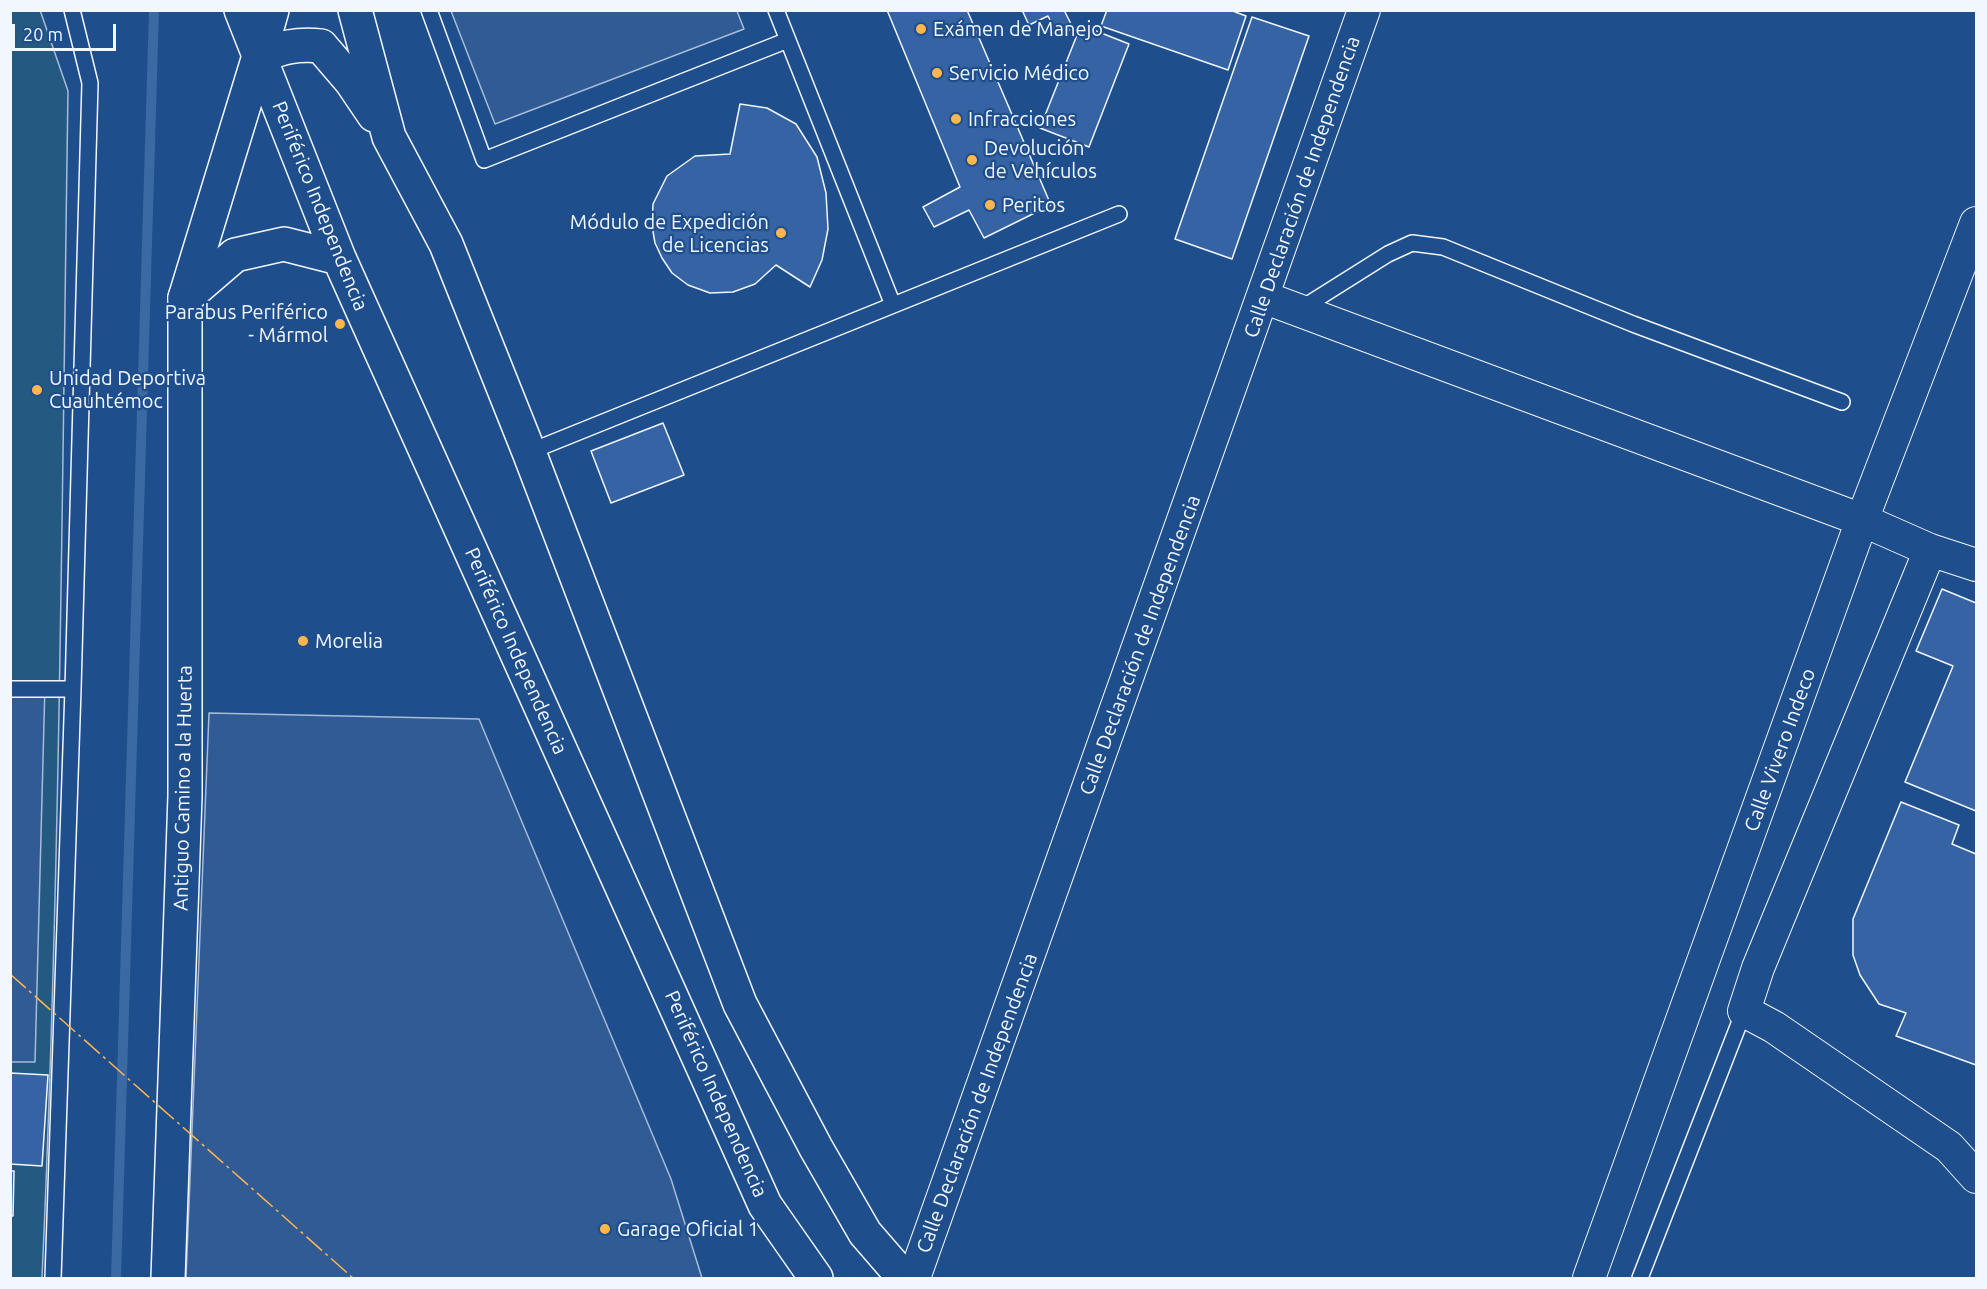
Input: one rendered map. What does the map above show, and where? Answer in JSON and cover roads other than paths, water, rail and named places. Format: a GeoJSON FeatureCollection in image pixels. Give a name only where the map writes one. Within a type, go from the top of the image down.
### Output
{"type":"FeatureCollection","features":[{"type":"Feature","properties":{"kind":"main road","name":"Periférico Independencia"},"geometry":{"type":"LineString","coordinates":[[241,10],[339,258],[765,1205],[816,1278]]}},
{"type":"Feature","properties":{"kind":"main road","name":"Antiguo Camino a la Huerta"},"geometry":{"type":"LineString","coordinates":[[168,1278],[185,796],[185,298],[272,10]]}},
{"type":"Feature","properties":{"kind":"main road"},"geometry":{"type":"LineString","coordinates":[[355,10],[389,138]]}},
{"type":"Feature","properties":{"kind":"main road"},"geometry":{"type":"LineString","coordinates":[[259,56],[290,46],[305,44],[321,46],[351,81],[389,138],[446,244],[529,452],[740,1004],[816,1148],[865,1233],[904,1278]]}},
{"type":"Feature","properties":{"kind":"main road"},"geometry":{"type":"LineString","coordinates":[[185,298],[235,255],[284,244],[339,258]]}},
{"type":"Feature","properties":{"kind":"street","name":"Calle Declaración de Independencia"},"geometry":{"type":"LineString","coordinates":[[914,1278],[1364,10]]}},
{"type":"Feature","properties":{"kind":"street","name":"Calle Vivero Indeco"},"geometry":{"type":"LineString","coordinates":[[1589,1278],[1862,520],[1977,223]]}},
{"type":"Feature","properties":{"kind":"street"},"geometry":{"type":"LineString","coordinates":[[1263,297],[1862,520],[1930,550],[1977,565]]}},
{"type":"Feature","properties":{"kind":"street"},"geometry":{"type":"LineString","coordinates":[[1930,550],[1758,968],[1744,1011],[1774,1027],[1949,1147],[1977,1177]]}},
{"type":"Feature","properties":{"kind":"lane"},"geometry":{"type":"LineString","coordinates":[[53,1278],[90,83],[72,10]]}},
{"type":"Feature","properties":{"kind":"lane"},"geometry":{"type":"LineString","coordinates":[[429,10],[484,160],[788,40]]}},
{"type":"Feature","properties":{"kind":"lane"},"geometry":{"type":"LineString","coordinates":[[776,10],[893,305]]}},
{"type":"Feature","properties":{"kind":"lane"},"geometry":{"type":"LineString","coordinates":[[529,452],[1119,214]]}},
{"type":"Feature","properties":{"kind":"lane"},"geometry":{"type":"LineString","coordinates":[[1299,310],[1388,254],[1412,243],[1443,247],[1633,324],[1842,402]]}},
{"type":"Feature","properties":{"kind":"lane"},"geometry":{"type":"LineString","coordinates":[[10,689],[73,689]]}},
{"type":"Feature","properties":{"kind":"lane"},"geometry":{"type":"LineString","coordinates":[[1640,1278],[1744,1011]]}},
{"type":"Feature","properties":{"kind":"waterway"},"geometry":{"type":"LineString","coordinates":[[116,1278],[154,10]]}},
{"type":"Feature","properties":{"kind":"place","name":"Exámen de Manejo"},"geometry":{"type":"Point","coordinates":[921,29]}},
{"type":"Feature","properties":{"kind":"place","name":"Servicio Médico"},"geometry":{"type":"Point","coordinates":[937,73]}},
{"type":"Feature","properties":{"kind":"place","name":"Infracciones"},"geometry":{"type":"Point","coordinates":[956,119]}},
{"type":"Feature","properties":{"kind":"place","name":"Devolución de Vehículos"},"geometry":{"type":"Point","coordinates":[972,160]}},
{"type":"Feature","properties":{"kind":"place","name":"Peritos"},"geometry":{"type":"Point","coordinates":[990,205]}},
{"type":"Feature","properties":{"kind":"place","name":"Módulo de Expedición de Licencias"},"geometry":{"type":"Point","coordinates":[781,233]}},
{"type":"Feature","properties":{"kind":"place","name":"Parabus Periférico - Mármol"},"geometry":{"type":"Point","coordinates":[340,324]}},
{"type":"Feature","properties":{"kind":"place","name":"Unidad Deportiva Cuauhtémoc"},"geometry":{"type":"Point","coordinates":[37,390]}},
{"type":"Feature","properties":{"kind":"place","name":"Morelia"},"geometry":{"type":"Point","coordinates":[303,641]}},
{"type":"Feature","properties":{"kind":"place","name":"Garage Oficial 1"},"geometry":{"type":"Point","coordinates":[605,1229]}}]}
